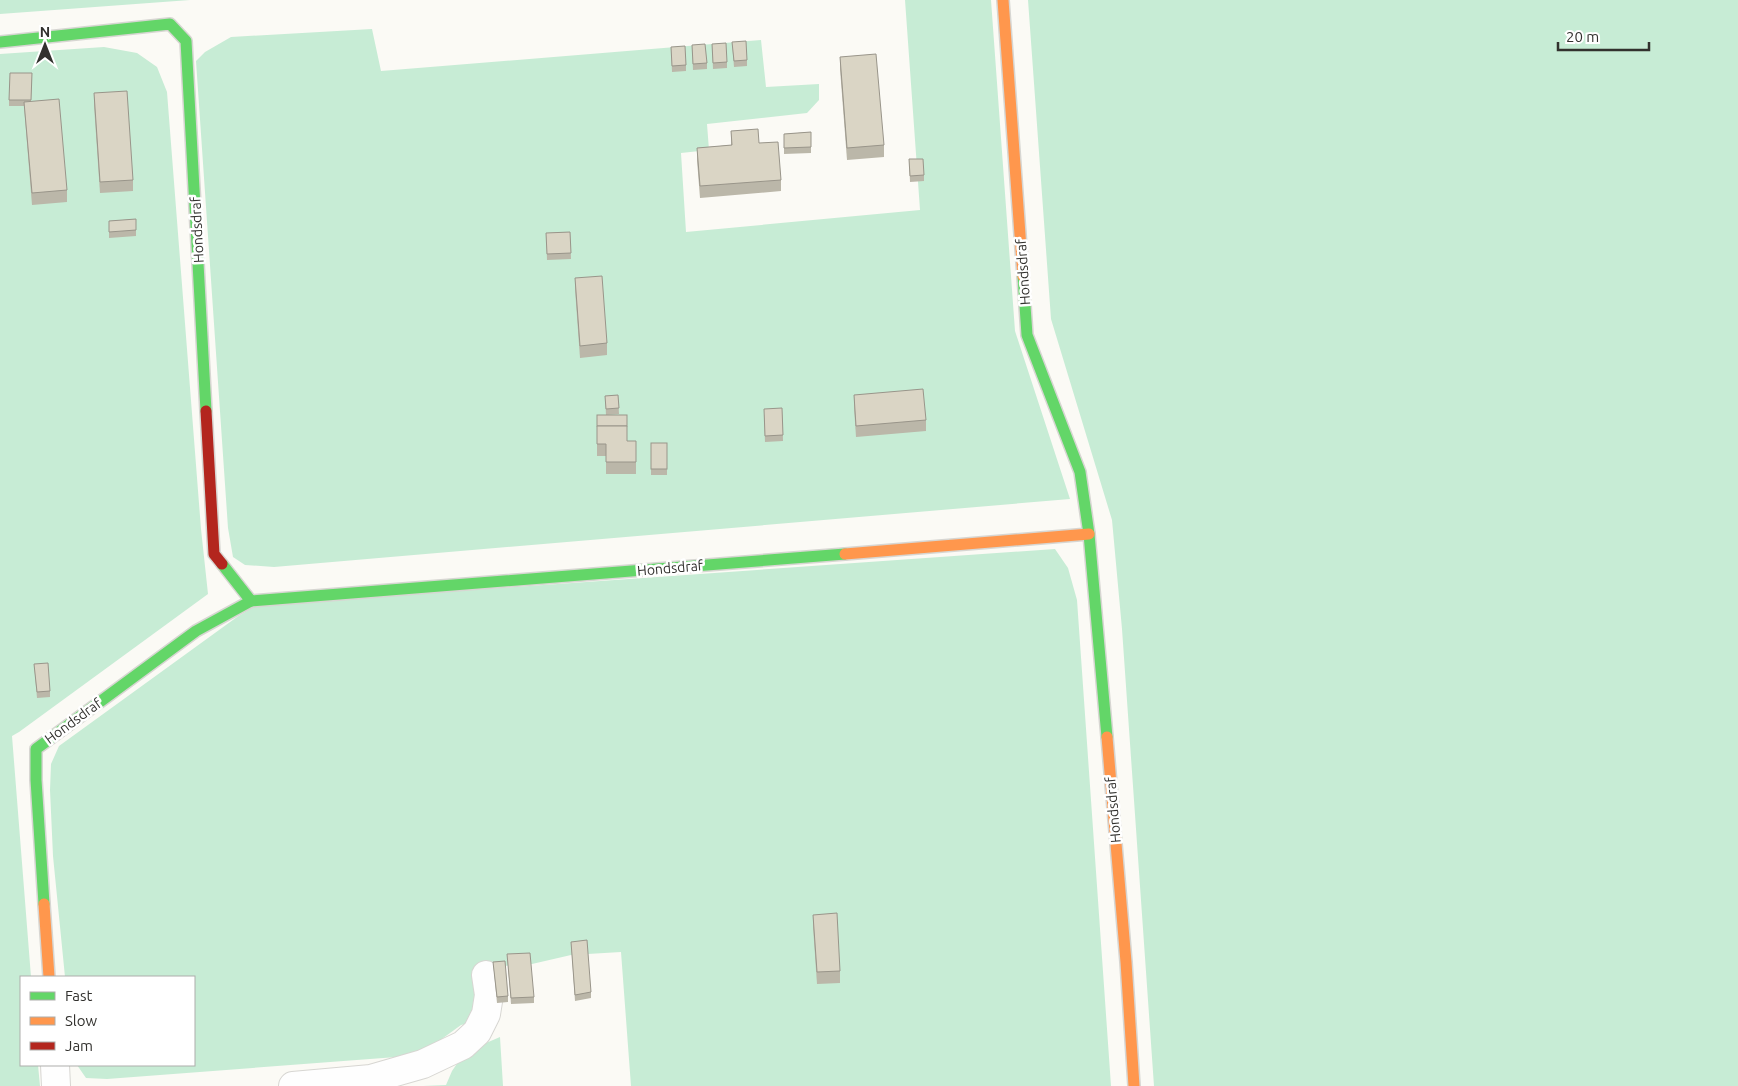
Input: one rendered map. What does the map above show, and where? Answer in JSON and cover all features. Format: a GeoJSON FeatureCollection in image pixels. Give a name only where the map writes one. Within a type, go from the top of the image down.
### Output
{"type":"FeatureCollection","features":[{"type":"Feature","properties":{"kind":"street","name":"Hondsdraf"},"geometry":{"type":"LineString","coordinates":[[1003,0],[1027,335],[1080,472],[1089,534],[1125,952],[1134,1086]]}},
{"type":"Feature","properties":{"kind":"street","name":"Hondsdraf"},"geometry":{"type":"LineString","coordinates":[[0,42],[170,24],[186,41],[214,554],[251,601]]}},
{"type":"Feature","properties":{"kind":"street","name":"Hondsdraf"},"geometry":{"type":"LineString","coordinates":[[49,976],[36,780],[36,749],[196,631],[251,601],[1089,534]]}},
{"type":"Feature","properties":{"kind":"street"},"geometry":{"type":"LineString","coordinates":[[293,1086],[370,1079],[423,1064],[463,1045],[477,1032],[486,1014],[490,995],[486,975]]}},
{"type":"Feature","properties":{"kind":"street"},"geometry":{"type":"LineString","coordinates":[[55,1066],[56,1086]]}},
{"type":"Feature","properties":{"kind":"green space"},"geometry":{"type":"Polygon","coordinates":[[[0,0],[190,0],[0,14],[0,0]]]}},
{"type":"Feature","properties":{"kind":"green space"},"geometry":{"type":"Polygon","coordinates":[[[905,0],[991,0],[1015,331],[1070,499],[274,567],[245,565],[233,557],[228,528],[196,61],[205,52],[231,37],[372,29],[381,71],[761,40],[766,87],[819,84],[819,100],[807,113],[707,124],[709,150],[681,153],[686,232],[920,210],[905,0]]]}},
{"type":"Feature","properties":{"kind":"green space"},"geometry":{"type":"Polygon","coordinates":[[[1028,0],[1738,0],[1738,1086],[1154,1086],[1122,629],[1112,520],[1051,319],[1028,0]]]}},
{"type":"Feature","properties":{"kind":"green space"},"geometry":{"type":"Polygon","coordinates":[[[104,47],[137,53],[157,67],[167,92],[201,529],[208,594],[12,736],[31,976],[20,976],[20,1066],[38,1066],[40,1086],[0,1086],[0,54],[104,47]]]}},
{"type":"Feature","properties":{"kind":"green space"},"geometry":{"type":"Polygon","coordinates":[[[1055,549],[1068,568],[1077,600],[1111,1086],[631,1086],[621,952],[571,955],[532,964],[503,966],[498,1016],[461,1025],[423,1055],[107,1079],[86,1078],[78,1066],[195,1066],[195,976],[65,976],[53,856],[50,790],[51,764],[59,746],[237,617],[257,605],[1055,549]]]}},
{"type":"Feature","properties":{"kind":"green space"},"geometry":{"type":"Polygon","coordinates":[[[500,1037],[503,1086],[423,1086],[446,1085],[452,1071],[465,1052],[500,1037]]]}},
{"type":"Feature","properties":{"kind":"building"},"geometry":{"type":"Polygon","coordinates":[[[746,41],[747,60],[734,61],[732,42],[746,41]]]}},
{"type":"Feature","properties":{"kind":"building"},"geometry":{"type":"Polygon","coordinates":[[[726,43],[727,62],[713,63],[712,44],[726,43]]]}},
{"type":"Feature","properties":{"kind":"building"},"geometry":{"type":"Polygon","coordinates":[[[705,44],[707,63],[693,64],[692,45],[705,44]]]}},
{"type":"Feature","properties":{"kind":"building"},"geometry":{"type":"Polygon","coordinates":[[[685,46],[686,65],[672,66],[671,47],[685,46]]]}},
{"type":"Feature","properties":{"kind":"building"},"geometry":{"type":"Polygon","coordinates":[[[876,54],[884,145],[847,148],[840,57],[876,54]]]}},
{"type":"Feature","properties":{"kind":"building"},"geometry":{"type":"Polygon","coordinates":[[[10,73],[32,73],[31,100],[9,100],[10,73]]]}},
{"type":"Feature","properties":{"kind":"building"},"geometry":{"type":"Polygon","coordinates":[[[127,91],[133,180],[100,182],[94,93],[127,91]]]}},
{"type":"Feature","properties":{"kind":"building"},"geometry":{"type":"Polygon","coordinates":[[[59,99],[67,190],[32,193],[24,102],[59,99]]]}},
{"type":"Feature","properties":{"kind":"building"},"geometry":{"type":"Polygon","coordinates":[[[758,129],[759,143],[778,142],[781,180],[700,186],[697,148],[732,145],[731,131],[758,129]]]}},
{"type":"Feature","properties":{"kind":"building"},"geometry":{"type":"Polygon","coordinates":[[[811,132],[811,147],[784,148],[784,134],[811,132]]]}},
{"type":"Feature","properties":{"kind":"building"},"geometry":{"type":"Polygon","coordinates":[[[909,159],[923,159],[924,175],[910,176],[909,159]]]}},
{"type":"Feature","properties":{"kind":"building"},"geometry":{"type":"Polygon","coordinates":[[[136,219],[136,230],[109,232],[109,221],[136,219]]]}},
{"type":"Feature","properties":{"kind":"building"},"geometry":{"type":"Polygon","coordinates":[[[570,232],[571,253],[547,254],[546,233],[570,232]]]}},
{"type":"Feature","properties":{"kind":"building"},"geometry":{"type":"Polygon","coordinates":[[[602,276],[607,343],[580,346],[575,278],[602,276]]]}},
{"type":"Feature","properties":{"kind":"building"},"geometry":{"type":"Polygon","coordinates":[[[923,389],[926,420],[856,426],[854,395],[923,389]]]}},
{"type":"Feature","properties":{"kind":"building"},"geometry":{"type":"Polygon","coordinates":[[[618,395],[619,408],[606,409],[605,396],[618,395]]]}},
{"type":"Feature","properties":{"kind":"building"},"geometry":{"type":"Polygon","coordinates":[[[782,408],[783,435],[765,436],[764,409],[782,408]]]}},
{"type":"Feature","properties":{"kind":"building"},"geometry":{"type":"Polygon","coordinates":[[[597,415],[627,415],[627,426],[597,426],[597,415]]]}},
{"type":"Feature","properties":{"kind":"building"},"geometry":{"type":"Polygon","coordinates":[[[597,426],[627,426],[627,441],[636,441],[636,462],[606,462],[606,444],[597,444],[597,426]]]}},
{"type":"Feature","properties":{"kind":"building"},"geometry":{"type":"Polygon","coordinates":[[[651,443],[667,443],[667,469],[651,469],[651,443]]]}},
{"type":"Feature","properties":{"kind":"building"},"geometry":{"type":"Polygon","coordinates":[[[48,663],[50,691],[37,692],[34,664],[48,663]]]}},
{"type":"Feature","properties":{"kind":"building"},"geometry":{"type":"Polygon","coordinates":[[[837,913],[840,971],[817,972],[813,915],[837,913]]]}},
{"type":"Feature","properties":{"kind":"building"},"geometry":{"type":"Polygon","coordinates":[[[587,940],[591,992],[575,995],[571,942],[587,940]]]}},
{"type":"Feature","properties":{"kind":"building"},"geometry":{"type":"Polygon","coordinates":[[[530,953],[534,997],[511,998],[507,954],[530,953]]]}},
{"type":"Feature","properties":{"kind":"building"},"geometry":{"type":"Polygon","coordinates":[[[505,961],[508,996],[497,997],[493,962],[505,961]]]}},
{"type":"Feature","properties":{"kind":"traffic: fast"},"geometry":{"type":"LineString","coordinates":[[0,42],[170,24],[186,41],[206,411]]}},
{"type":"Feature","properties":{"kind":"traffic: fast"},"geometry":{"type":"LineString","coordinates":[[1023,276],[1027,335],[1080,472],[1089,534],[1107,737]]}},
{"type":"Feature","properties":{"kind":"traffic: fast"},"geometry":{"type":"LineString","coordinates":[[251,601],[845,554]]}},
{"type":"Feature","properties":{"kind":"traffic: fast"},"geometry":{"type":"LineString","coordinates":[[44,904],[36,780],[36,749],[196,631],[251,601],[222,564]]}},
{"type":"Feature","properties":{"kind":"traffic: slow"},"geometry":{"type":"LineString","coordinates":[[1003,0],[1023,276]]}},
{"type":"Feature","properties":{"kind":"traffic: slow"},"geometry":{"type":"LineString","coordinates":[[845,554],[1089,534]]}},
{"type":"Feature","properties":{"kind":"traffic: slow"},"geometry":{"type":"LineString","coordinates":[[1107,737],[1126,962],[1134,1086]]}},
{"type":"Feature","properties":{"kind":"traffic: slow"},"geometry":{"type":"LineString","coordinates":[[44,904],[49,976]]}},
{"type":"Feature","properties":{"kind":"traffic: jam"},"geometry":{"type":"LineString","coordinates":[[206,411],[214,554],[222,564]]}}]}
